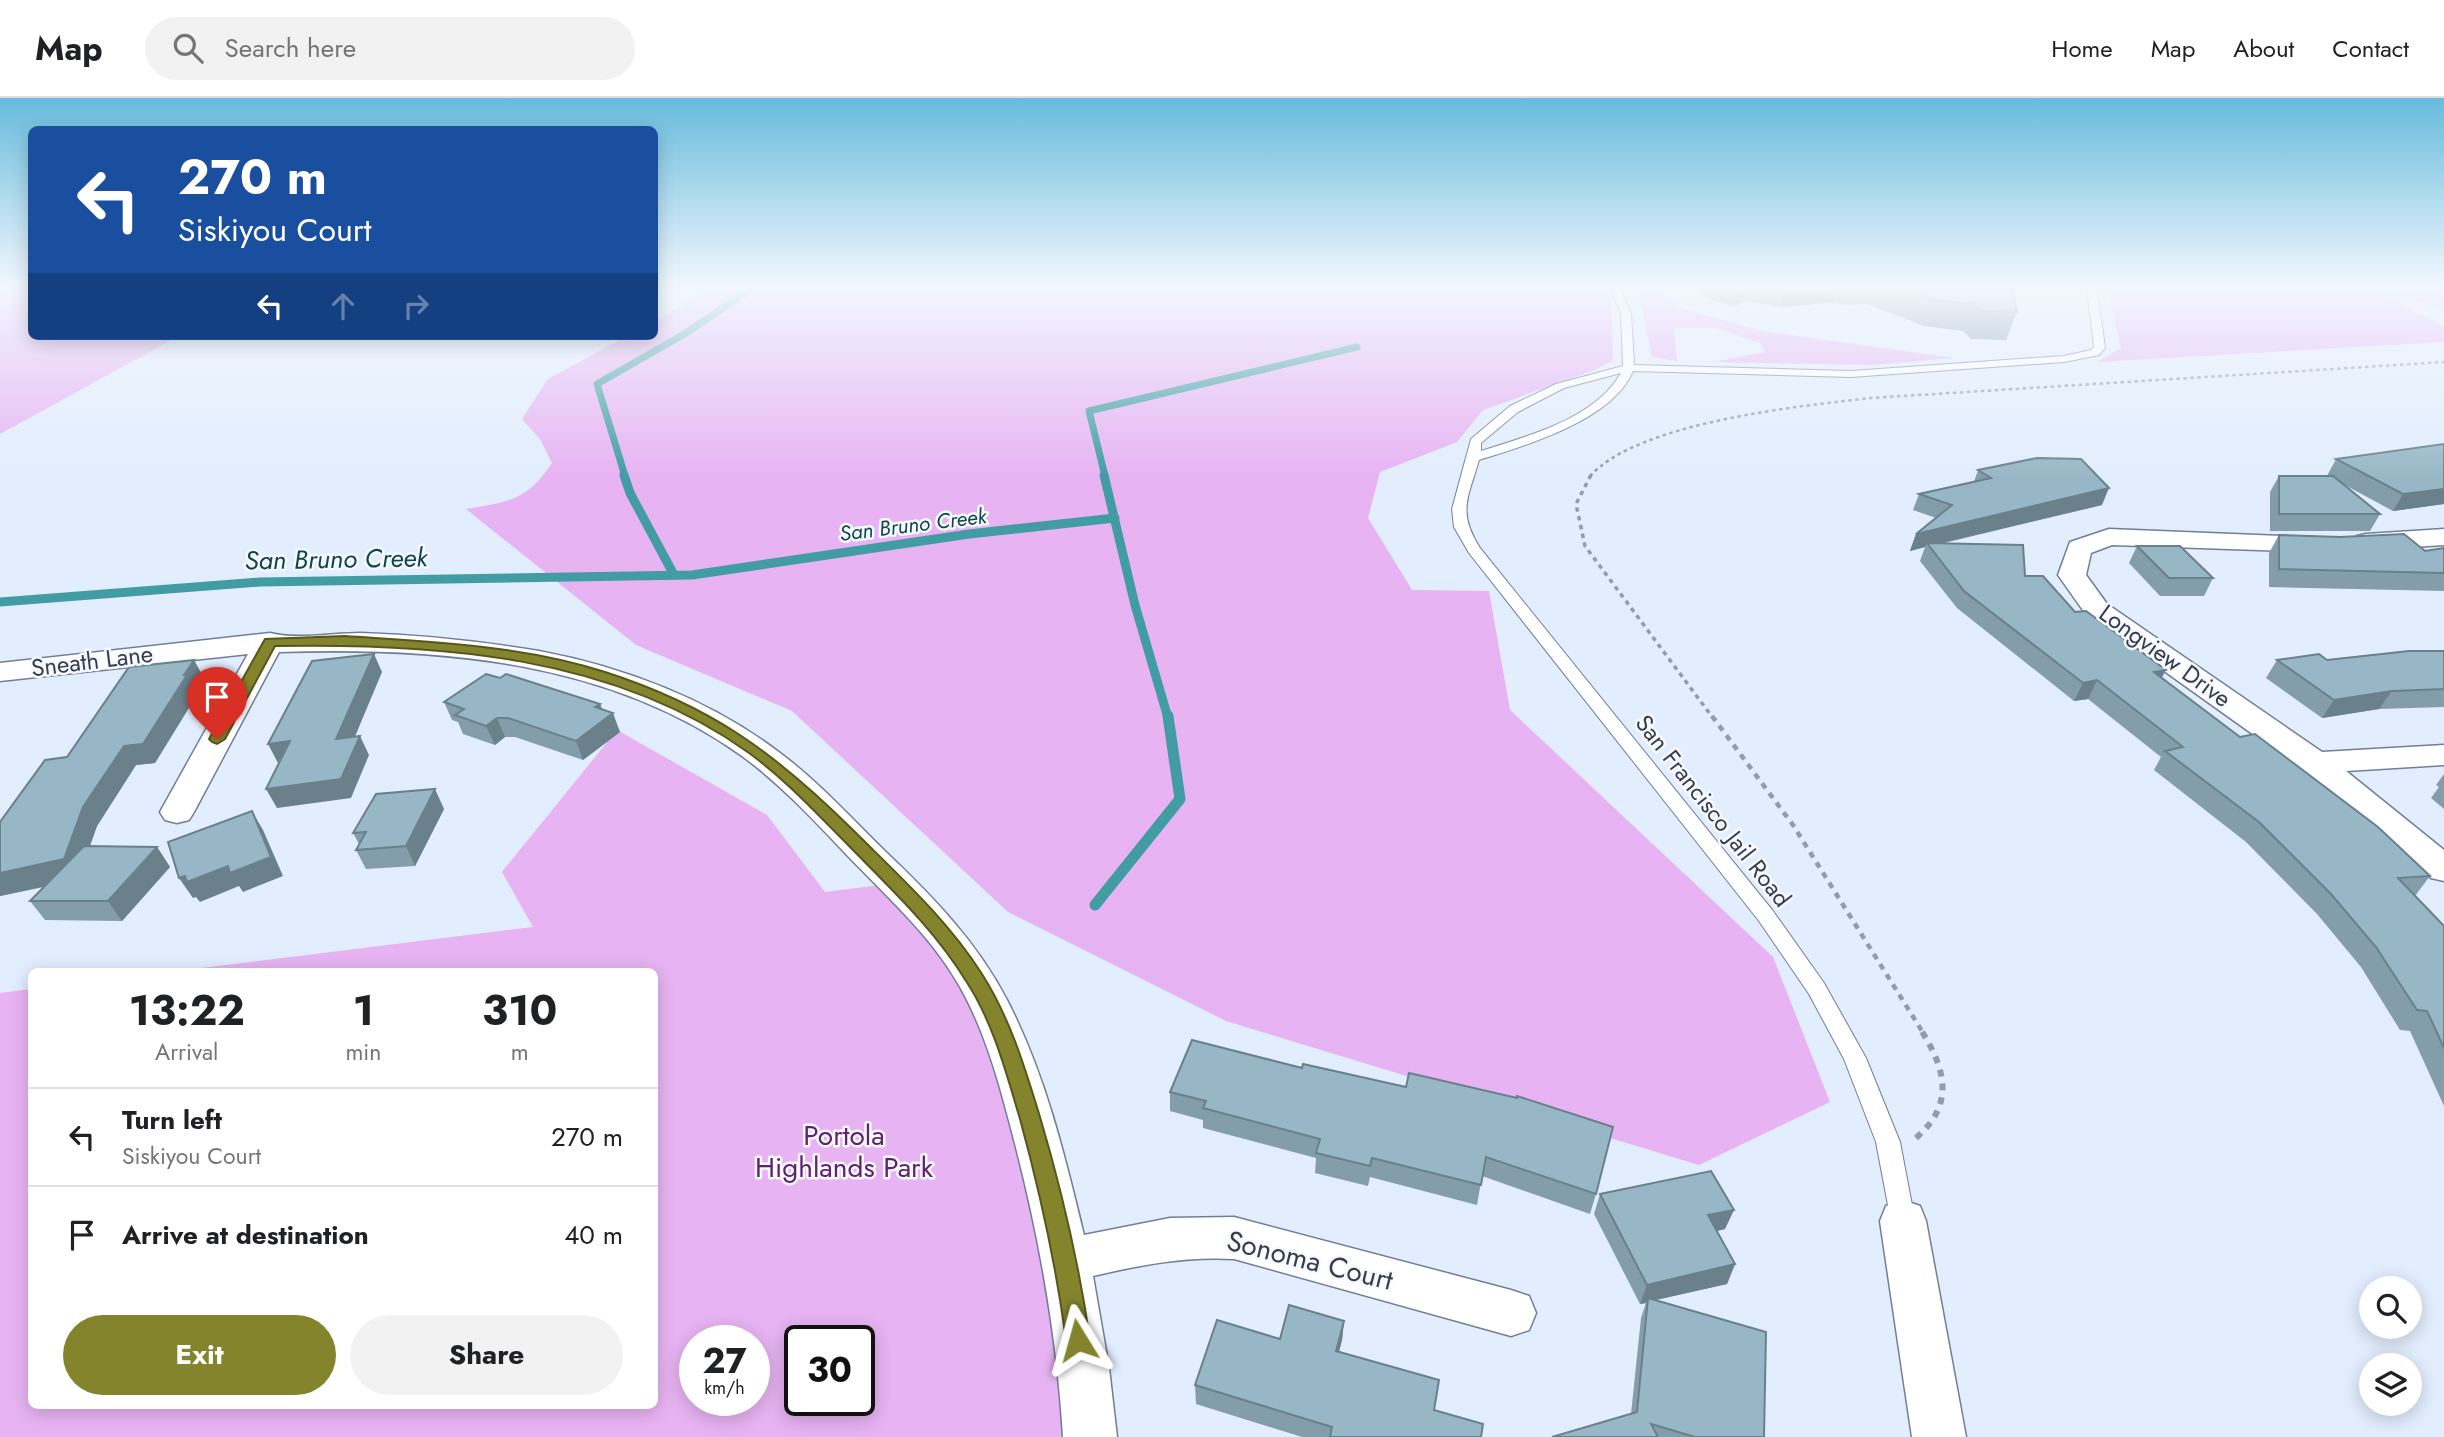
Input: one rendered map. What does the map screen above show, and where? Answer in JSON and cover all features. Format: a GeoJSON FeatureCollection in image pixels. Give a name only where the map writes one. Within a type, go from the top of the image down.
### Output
{"type":"FeatureCollection","features":[{"type":"Feature","properties":{"kind":"street","name":"Longview Drive"},"geometry":{"type":"LineString","coordinates":[[2444,537],[2329,544],[2109,537],[2079,548],[2072,575],[2097,610],[2315,763],[2444,869]]}},
{"type":"Feature","properties":{"kind":"street"},"geometry":{"type":"LineString","coordinates":[[177,812],[270,642]]}},
{"type":"Feature","properties":{"kind":"street","name":"Sneath Lane"},"geometry":{"type":"LineString","coordinates":[[0,672],[270,642],[409,643],[540,660],[599,675],[655,695],[706,720],[754,750],[799,786],[934,922],[976,980],[1012,1055],[1067,1261],[1090,1437]]}},
{"type":"Feature","properties":{"kind":"street"},"geometry":{"type":"LineString","coordinates":[[2315,763],[2444,755]]}},
{"type":"Feature","properties":{"kind":"street"},"geometry":{"type":"LineString","coordinates":[[1903,1221],[1939,1437]]}},
{"type":"Feature","properties":{"kind":"street","name":"Sonoma Court"},"geometry":{"type":"LineString","coordinates":[[1067,1261],[1165,1237],[1198,1234],[1234,1238],[1511,1313]]}},
{"type":"Feature","properties":{"kind":"lane"},"geometry":{"type":"LineString","coordinates":[[1476,457],[1542,434],[1608,399],[1626,377],[1628,351]]}},
{"type":"Feature","properties":{"kind":"lane"},"geometry":{"type":"LineString","coordinates":[[1628,368],[1851,374],[2064,359],[2097,351]]}},
{"type":"Feature","properties":{"kind":"lane","name":"San Francisco Jail Road"},"geometry":{"type":"LineString","coordinates":[[1628,368],[1560,386],[1514,409],[1475,442],[1476,457],[1459,497],[1458,520],[1474,550],[1781,937],[1817,989],[1855,1058],[1888,1142],[1903,1221]]}},
{"type":"Feature","properties":{"kind":"path"},"geometry":{"type":"LineString","coordinates":[[1888,1142],[1916,1138],[1933,1125],[1944,1102],[1942,1071],[1929,1042],[1793,825],[1585,546],[1578,520],[1577,498],[1589,478],[1610,462],[1669,435],[1789,408],[1871,398],[2444,362]]}},
{"type":"Feature","properties":{"kind":"green space"},"geometry":{"type":"Polygon","coordinates":[[[0,351],[151,351],[0,434],[0,351]]]}},
{"type":"Feature","properties":{"kind":"green space"},"geometry":{"type":"Polygon","coordinates":[[[599,351],[1613,351],[1613,360],[1595,370],[1483,410],[1457,442],[1380,472],[1368,518],[1412,590],[1489,591],[1510,710],[1773,957],[1830,1102],[1699,1165],[1226,1021],[1008,912],[792,711],[636,645],[466,509],[515,498],[534,485],[552,463],[540,439],[522,419],[548,379],[599,351]]]}},
{"type":"Feature","properties":{"kind":"green space"},"geometry":{"type":"Polygon","coordinates":[[[1651,351],[1676,351],[1677,361],[1652,357],[1651,351]]]}},
{"type":"Feature","properties":{"kind":"green space"},"geometry":{"type":"Polygon","coordinates":[[[1908,351],[1954,358],[1872,365],[1714,362],[1765,352],[1908,351]]]}},
{"type":"Feature","properties":{"kind":"green space"},"geometry":{"type":"Polygon","coordinates":[[[2115,351],[2279,351],[2097,362],[2115,351]]]}},
{"type":"Feature","properties":{"kind":"green space","name":"Portola Highlands Park"},"geometry":{"type":"Polygon","coordinates":[[[617,730],[767,815],[825,892],[912,881],[974,974],[1096,1437],[0,1437],[0,993],[28,989],[28,1409],[658,1409],[658,968],[201,968],[533,927],[502,872],[617,730]]]}},
{"type":"Feature","properties":{"kind":"building"},"geometry":{"type":"Polygon","coordinates":[[[2444,444],[2444,489],[2403,494],[2336,459],[2444,444]]]}},
{"type":"Feature","properties":{"kind":"building"},"geometry":{"type":"Polygon","coordinates":[[[2037,458],[2081,459],[2109,488],[1916,534],[1952,505],[1919,494],[1991,478],[1978,470],[2037,458]]]}},
{"type":"Feature","properties":{"kind":"building"},"geometry":{"type":"Polygon","coordinates":[[[2279,476],[2333,476],[2380,514],[2279,514],[2279,476]]]}},
{"type":"Feature","properties":{"kind":"building"},"geometry":{"type":"Polygon","coordinates":[[[2404,534],[2425,551],[2444,548],[2444,573],[2279,569],[2279,535],[2340,537],[2404,534]]]}},
{"type":"Feature","properties":{"kind":"building"},"geometry":{"type":"Polygon","coordinates":[[[1927,543],[2023,545],[2025,576],[2043,576],[2075,612],[2086,611],[2166,670],[2154,672],[2240,737],[2255,734],[2378,827],[2430,876],[2398,878],[2444,926],[2444,1048],[2427,1011],[2417,1010],[2376,947],[2331,894],[2259,822],[2165,751],[2183,747],[2097,680],[2083,683],[1964,591],[1927,543]]]}},
{"type":"Feature","properties":{"kind":"building"},"geometry":{"type":"Polygon","coordinates":[[[2137,546],[2180,546],[2213,578],[2169,578],[2137,546]]]}},
{"type":"Feature","properties":{"kind":"building"},"geometry":{"type":"Polygon","coordinates":[[[2409,651],[2444,651],[2444,689],[2392,691],[2334,700],[2277,660],[2319,654],[2327,660],[2409,651]]]}},
{"type":"Feature","properties":{"kind":"building"},"geometry":{"type":"Polygon","coordinates":[[[374,654],[336,739],[360,736],[341,779],[266,789],[290,741],[268,744],[312,661],[374,654]]]}},
{"type":"Feature","properties":{"kind":"building"},"geometry":{"type":"Polygon","coordinates":[[[194,660],[143,744],[124,746],[83,807],[64,859],[0,873],[0,822],[45,760],[67,757],[129,667],[194,660]]]}},
{"type":"Feature","properties":{"kind":"building"},"geometry":{"type":"Polygon","coordinates":[[[486,674],[500,678],[506,674],[600,704],[595,707],[613,713],[576,741],[508,718],[497,718],[486,726],[455,715],[464,709],[444,702],[486,674]]]}},
{"type":"Feature","properties":{"kind":"building"},"geometry":{"type":"Polygon","coordinates":[[[435,789],[406,846],[356,850],[366,832],[353,833],[376,794],[435,789]]]}},
{"type":"Feature","properties":{"kind":"building"},"geometry":{"type":"Polygon","coordinates":[[[252,811],[271,857],[230,873],[228,866],[187,882],[185,876],[179,878],[168,842],[252,811]]]}},
{"type":"Feature","properties":{"kind":"building"},"geometry":{"type":"Polygon","coordinates":[[[84,846],[157,847],[108,901],[30,901],[84,846]]]}},
{"type":"Feature","properties":{"kind":"building"},"geometry":{"type":"Polygon","coordinates":[[[1192,1040],[1302,1068],[1303,1064],[1406,1087],[1409,1073],[1517,1096],[1613,1127],[1596,1194],[1486,1157],[1481,1185],[1372,1158],[1370,1166],[1316,1153],[1320,1139],[1203,1108],[1206,1101],[1170,1092],[1192,1040]]]}},
{"type":"Feature","properties":{"kind":"building"},"geometry":{"type":"Polygon","coordinates":[[[1711,1171],[1734,1210],[1708,1215],[1735,1264],[1647,1285],[1600,1194],[1711,1171]]]}},
{"type":"Feature","properties":{"kind":"building"},"geometry":{"type":"Polygon","coordinates":[[[1648,1298],[1766,1332],[1764,1437],[1695,1437],[1651,1424],[1658,1437],[1552,1437],[1637,1412],[1648,1298]]]}},
{"type":"Feature","properties":{"kind":"building"},"geometry":{"type":"Polygon","coordinates":[[[1289,1305],[1344,1321],[1336,1351],[1439,1380],[1434,1410],[1483,1424],[1481,1437],[1330,1437],[1332,1427],[1195,1385],[1217,1320],[1280,1339],[1289,1305]]]}},
{"type":"Feature","properties":{"kind":"waterway","name":"San Bruno Creek"},"geometry":{"type":"LineString","coordinates":[[625,476],[597,384],[654,351]]}},
{"type":"Feature","properties":{"kind":"waterway","name":"San Bruno Creek"},"geometry":{"type":"LineString","coordinates":[[1105,476],[1089,411],[1338,351]]}},
{"type":"Feature","properties":{"kind":"waterway","name":"San Bruno Creek"},"geometry":{"type":"LineString","coordinates":[[624,475],[630,493],[674,575]]}},
{"type":"Feature","properties":{"kind":"waterway","name":"San Bruno Creek"},"geometry":{"type":"LineString","coordinates":[[1104,475],[1114,518]]}},
{"type":"Feature","properties":{"kind":"waterway","name":"San Bruno Creek"},"geometry":{"type":"LineString","coordinates":[[0,602],[260,582],[692,575],[969,534],[1114,518]]}},
{"type":"Feature","properties":{"kind":"waterway","name":"San Bruno Creek"},"geometry":{"type":"LineString","coordinates":[[1114,518],[1135,605],[1168,718]]}},
{"type":"Feature","properties":{"kind":"waterway","name":"San Bruno Creek"},"geometry":{"type":"LineString","coordinates":[[1095,905],[1180,799],[1168,716]]}},
{"type":"Feature","properties":{"kind":"route"},"geometry":{"type":"LineString","coordinates":[[217,739],[270,642],[345,640],[475,650],[540,660],[599,675],[655,695],[706,720],[754,750],[799,786],[934,922],[976,980],[1012,1055],[1036,1139],[1067,1261],[1078,1340]]}}]}
